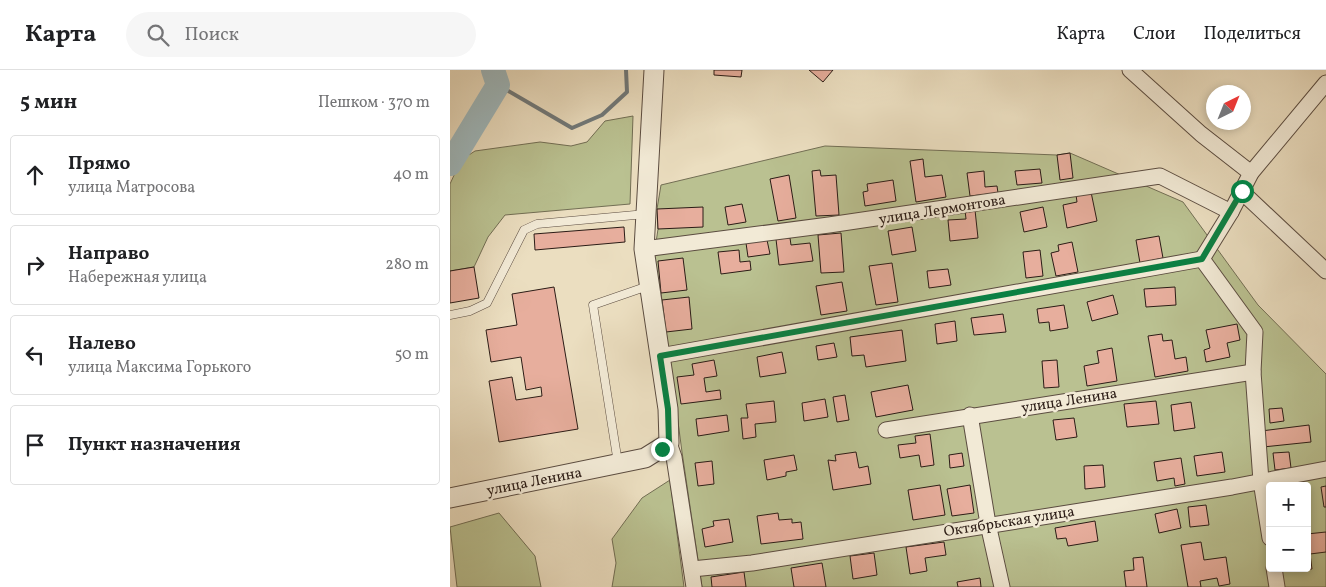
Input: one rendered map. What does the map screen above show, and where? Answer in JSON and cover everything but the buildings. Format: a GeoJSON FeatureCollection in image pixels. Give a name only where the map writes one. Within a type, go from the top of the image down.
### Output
{"type":"FeatureCollection","features":[{"type":"Feature","properties":{"kind":"street"},"geometry":{"type":"LineString","coordinates":[[654,70],[644,249],[668,409],[669,444],[674,457],[694,587]]}},
{"type":"Feature","properties":{"kind":"street"},"geometry":{"type":"LineString","coordinates":[[1130,70],[1201,134],[1251,173]]}},
{"type":"Feature","properties":{"kind":"street"},"geometry":{"type":"LineString","coordinates":[[660,356],[1202,259],[1231,212],[1251,173],[1326,83]]}},
{"type":"Feature","properties":{"kind":"street","name":"улица Лермонтова"},"geometry":{"type":"LineString","coordinates":[[644,249],[830,225],[1160,176],[1231,212]]}},
{"type":"Feature","properties":{"kind":"street"},"geometry":{"type":"LineString","coordinates":[[1242,191],[1326,271]]}},
{"type":"Feature","properties":{"kind":"street"},"geometry":{"type":"LineString","coordinates":[[1202,259],[1255,332],[1253,372],[1261,481],[1268,527]]}},
{"type":"Feature","properties":{"kind":"street","name":"улица Ленина"},"geometry":{"type":"LineString","coordinates":[[886,430],[970,415],[1253,372]]}},
{"type":"Feature","properties":{"kind":"street"},"geometry":{"type":"LineString","coordinates":[[970,415],[988,524],[1002,587]]}},
{"type":"Feature","properties":{"kind":"street","name":"улица Ленина"},"geometry":{"type":"LineString","coordinates":[[450,498],[618,465],[645,458],[669,444]]}},
{"type":"Feature","properties":{"kind":"street","name":"Октябрьская улица"},"geometry":{"type":"LineString","coordinates":[[692,569],[752,563],[1261,481],[1326,468]]}},
{"type":"Feature","properties":{"kind":"street"},"geometry":{"type":"LineString","coordinates":[[1275,572],[1277,587]]}},
{"type":"Feature","properties":{"kind":"lane"},"geometry":{"type":"LineString","coordinates":[[450,315],[470,311],[487,303],[524,230],[537,224],[646,214]]}},
{"type":"Feature","properties":{"kind":"lane"},"geometry":{"type":"LineString","coordinates":[[618,465],[593,305],[650,285]]}},
{"type":"Feature","properties":{"kind":"green space"},"geometry":{"type":"Polygon","coordinates":[[[633,116],[630,204],[505,215],[488,237],[474,267],[450,271],[450,184],[461,160],[475,151],[540,142],[571,146],[587,142],[605,121],[633,116]]]}},
{"type":"Feature","properties":{"kind":"green space"},"geometry":{"type":"Polygon","coordinates":[[[825,146],[1057,155],[1070,153],[1183,202],[1258,305],[1326,374],[1326,587],[702,587],[661,293],[654,256],[658,229],[657,209],[661,185],[825,146]]]}},
{"type":"Feature","properties":{"kind":"green space"},"geometry":{"type":"Polygon","coordinates":[[[670,480],[684,587],[612,587],[616,563],[612,539],[642,498],[670,480]]]}},
{"type":"Feature","properties":{"kind":"green space"},"geometry":{"type":"Polygon","coordinates":[[[499,513],[535,556],[541,587],[457,587],[450,527],[499,513]]]}},
{"type":"Feature","properties":{"kind":"waterway"},"geometry":{"type":"LineString","coordinates":[[450,164],[498,85],[493,70]]}},
{"type":"Feature","properties":{"kind":"waterway"},"geometry":{"type":"LineString","coordinates":[[498,85],[572,128],[602,115],[627,92],[626,70]]}},
{"type":"Feature","properties":{"kind":"route"},"geometry":{"type":"LineString","coordinates":[[662,449],[669,444],[668,409],[660,356],[1202,259],[1242,191]]}}]}
